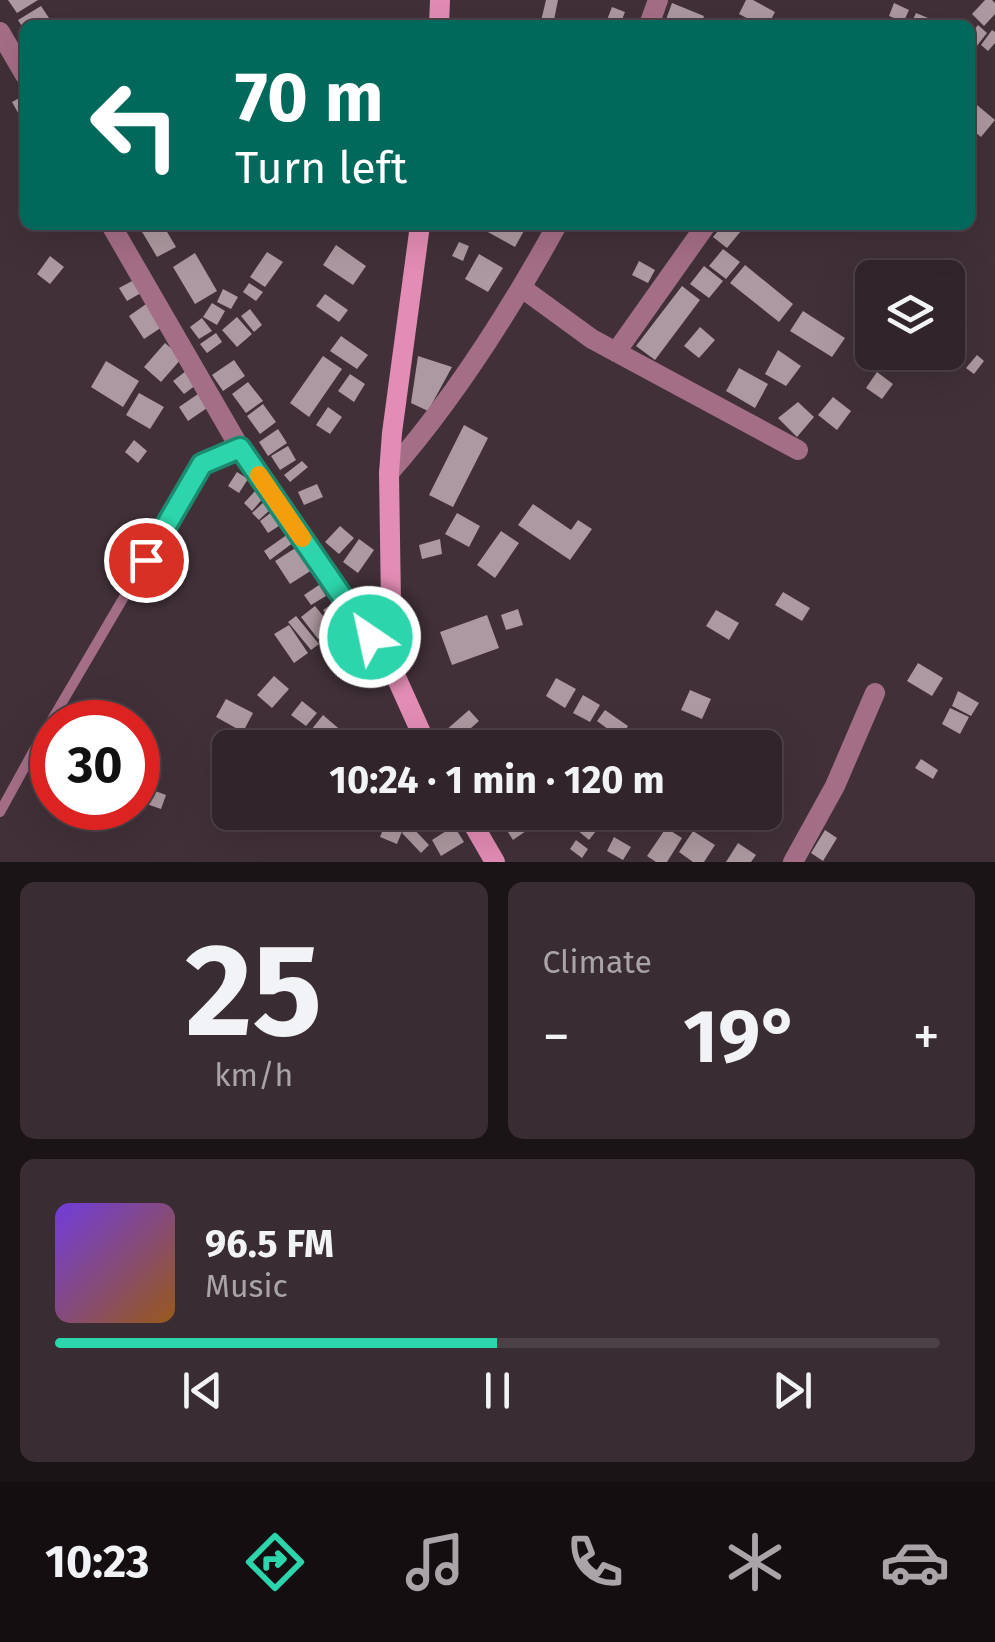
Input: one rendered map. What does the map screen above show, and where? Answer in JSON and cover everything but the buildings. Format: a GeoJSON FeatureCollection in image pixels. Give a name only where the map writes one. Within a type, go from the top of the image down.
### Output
{"type":"FeatureCollection","features":[{"type":"Feature","properties":{"kind":"main road"},"geometry":{"type":"LineString","coordinates":[[419,230],[389,473],[392,668],[420,730]]}},
{"type":"Feature","properties":{"kind":"main road"},"geometry":{"type":"LineString","coordinates":[[476,830],[495,862]]}},
{"type":"Feature","properties":{"kind":"street"},"geometry":{"type":"LineString","coordinates":[[0,32],[20,66]]}},
{"type":"Feature","properties":{"kind":"street"},"geometry":{"type":"LineString","coordinates":[[115,230],[240,448],[392,668]]}},
{"type":"Feature","properties":{"kind":"street"},"geometry":{"type":"LineString","coordinates":[[389,473],[421,436],[522,288],[554,230]]}},
{"type":"Feature","properties":{"kind":"street"},"geometry":{"type":"LineString","coordinates":[[616,352],[702,230]]}},
{"type":"Feature","properties":{"kind":"street"},"geometry":{"type":"LineString","coordinates":[[522,288],[569,324],[616,352],[798,450]]}},
{"type":"Feature","properties":{"kind":"street"},"geometry":{"type":"LineString","coordinates":[[794,862],[836,786],[875,693]]}},
{"type":"Feature","properties":{"kind":"lane"},"geometry":{"type":"LineString","coordinates":[[0,812],[202,464],[240,448]]}},
{"type":"Feature","properties":{"kind":"slow traffic"},"geometry":{"type":"LineString","coordinates":[[259,475],[302,538]]}},
{"type":"Feature","properties":{"kind":"route"},"geometry":{"type":"LineString","coordinates":[[146,560],[202,464],[240,448],[370,637]]}}]}
